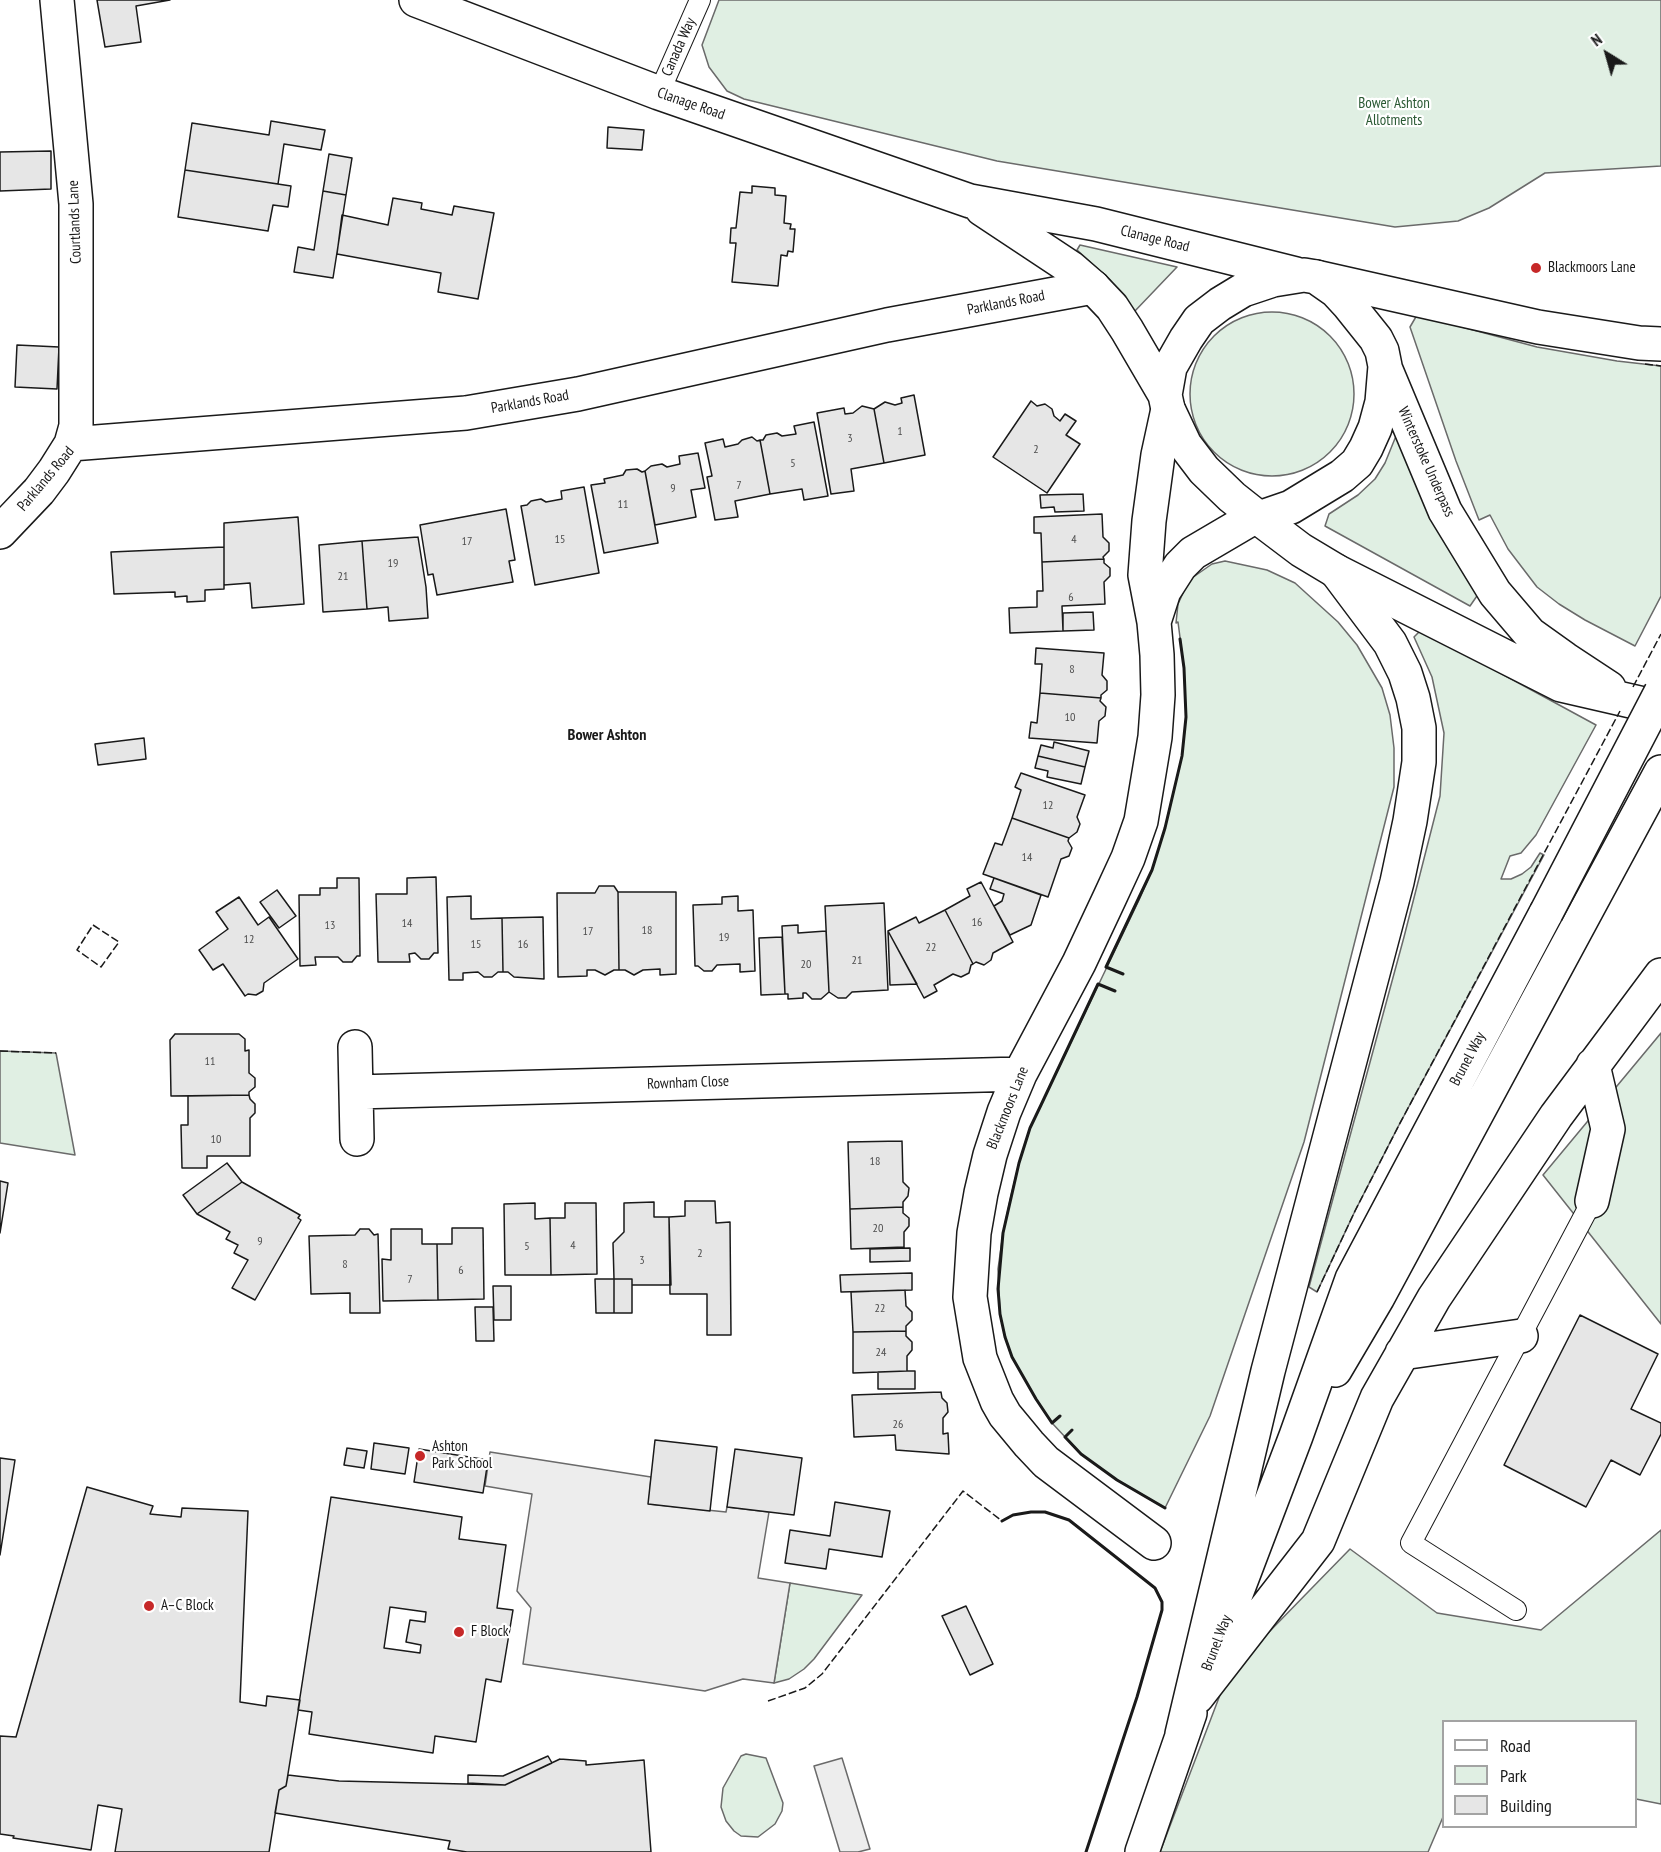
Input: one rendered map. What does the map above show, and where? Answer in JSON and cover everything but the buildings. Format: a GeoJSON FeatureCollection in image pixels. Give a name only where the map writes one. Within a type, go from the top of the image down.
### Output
{"type":"FeatureCollection","features":[{"type":"Feature","properties":{"kind":"main road","name":"Courtlands Lane"},"geometry":{"type":"LineString","coordinates":[[57,0],[76,204],[78,402],[76,426],[71,444]]}},
{"type":"Feature","properties":{"kind":"main road","name":"Clanage Road"},"geometry":{"type":"LineString","coordinates":[[416,0],[659,93],[970,201],[1096,224],[1310,276],[1538,327],[1639,343],[1661,344]]}},
{"type":"Feature","properties":{"kind":"main road","name":"Clanage Road"},"geometry":{"type":"LineString","coordinates":[[970,201],[1071,268],[1093,286],[1112,307],[1127,330],[1166,402],[1185,445],[1204,470],[1257,517]]}},
{"type":"Feature","properties":{"kind":"main road","name":"Winterstoke Underpass"},"geometry":{"type":"LineString","coordinates":[[1310,276],[1336,291],[1368,326],[1382,351],[1384,366],[1445,511],[1495,593],[1530,634],[1628,700]]}},
{"type":"Feature","properties":{"kind":"main road","name":"Blackmoors Lane"},"geometry":{"type":"LineString","coordinates":[[1154,1544],[1085,1493],[1036,1452],[1005,1415],[980,1358],[970,1297],[974,1233],[990,1155],[1020,1074],[1078,963],[1128,858],[1141,821],[1155,737],[1158,665],[1154,622],[1145,575],[1148,532],[1170,367],[1199,320],[1220,304],[1243,290],[1273,280],[1310,276]]}},
{"type":"Feature","properties":{"kind":"main road","name":"Parklands Road"},"geometry":{"type":"LineString","coordinates":[[0,532],[39,491],[64,458],[71,444],[466,413],[578,394],[887,326],[1093,286]]}},
{"type":"Feature","properties":{"kind":"main road","name":"Blackmoors Lane"},"geometry":{"type":"LineString","coordinates":[[1154,622],[1164,591],[1180,566],[1193,553],[1257,517],[1291,507],[1342,476],[1357,463],[1366,448],[1377,420],[1382,402],[1384,366]]}},
{"type":"Feature","properties":{"kind":"main road","name":"Winterstoke Underpass"},"geometry":{"type":"LineString","coordinates":[[1257,517],[1301,550],[1336,571],[1561,685],[1661,708]]}},
{"type":"Feature","properties":{"kind":"main road"},"geometry":{"type":"LineString","coordinates":[[1182,1734],[1268,1371],[1397,882],[1419,762],[1419,729],[1405,673],[1390,643],[1336,571]]}},
{"type":"Feature","properties":{"kind":"main road","name":"Brunel Way"},"geometry":{"type":"LineString","coordinates":[[1142,1852],[1182,1734],[1296,1436],[1352,1279],[1661,692]]}},
{"type":"Feature","properties":{"kind":"main road","name":"Brunel Way"},"geometry":{"type":"LineString","coordinates":[[1296,1436],[1378,1297],[1661,772]]}},
{"type":"Feature","properties":{"kind":"main road"},"geometry":{"type":"LineString","coordinates":[[1197,1697],[1318,1541],[1377,1398],[1434,1298],[1556,1116],[1661,975]]}},
{"type":"Feature","properties":{"kind":"main road"},"geometry":{"type":"LineString","coordinates":[[355,1047],[357,1139]]}},
{"type":"Feature","properties":{"kind":"main road"},"geometry":{"type":"LineString","coordinates":[[1592,1201],[1608,1129],[1593,1065]]}},
{"type":"Feature","properties":{"kind":"main road","name":"Rownham Close"},"geometry":{"type":"LineString","coordinates":[[356,1092],[1020,1074]]}},
{"type":"Feature","properties":{"kind":"main road"},"geometry":{"type":"LineString","coordinates":[[1402,1353],[1521,1336]]}},
{"type":"Feature","properties":{"kind":"lane","name":"Canada Way"},"geometry":{"type":"LineString","coordinates":[[659,93],[700,0]]}},
{"type":"Feature","properties":{"kind":"lane"},"geometry":{"type":"LineString","coordinates":[[1516,1610],[1411,1543],[1592,1201]]}},
{"type":"Feature","properties":{"kind":"green space","name":"Bower Ashton Allotments"},"geometry":{"type":"Polygon","coordinates":[[[719,0],[1661,0],[1661,166],[1545,173],[1489,208],[1458,221],[1395,227],[997,161],[744,99],[727,91],[709,67],[702,45],[719,0]]]}},
{"type":"Feature","properties":{"kind":"green space"},"geometry":{"type":"Polygon","coordinates":[[[1080,245],[1177,267],[1134,312],[1109,279],[1077,250],[1080,245]]]}},
{"type":"Feature","properties":{"kind":"green space"},"geometry":{"type":"Polygon","coordinates":[[[1272,312],[1288,313],[1304,318],[1318,325],[1330,336],[1341,348],[1348,362],[1353,378],[1353,410],[1348,426],[1341,440],[1330,452],[1318,463],[1304,470],[1288,475],[1272,476],[1256,475],[1240,470],[1226,463],[1214,452],[1203,440],[1196,426],[1191,410],[1190,394],[1191,378],[1196,362],[1203,348],[1214,336],[1226,325],[1240,318],[1256,313],[1272,312]]]}},
{"type":"Feature","properties":{"kind":"green space"},"geometry":{"type":"Polygon","coordinates":[[[1417,315],[1537,347],[1661,366],[1661,596],[1635,646],[1585,620],[1537,587],[1508,549],[1490,515],[1479,520],[1410,327],[1417,315]]]}},
{"type":"Feature","properties":{"kind":"green space"},"geometry":{"type":"Polygon","coordinates":[[[1396,436],[1479,593],[1470,606],[1325,526],[1329,514],[1358,495],[1375,479],[1385,463],[1396,436]]]}},
{"type":"Feature","properties":{"kind":"green space"},"geometry":{"type":"Polygon","coordinates":[[[1225,561],[1267,570],[1295,583],[1338,622],[1357,645],[1382,688],[1390,715],[1394,748],[1394,787],[1304,1142],[1210,1416],[1165,1508],[1117,1480],[1081,1454],[1052,1423],[1012,1357],[1000,1314],[998,1269],[1011,1196],[1030,1128],[1139,900],[1152,870],[1165,828],[1182,756],[1186,717],[1184,668],[1178,622],[1176,623],[1178,604],[1189,580],[1212,564],[1225,561]]]}},
{"type":"Feature","properties":{"kind":"green space"},"geometry":{"type":"Polygon","coordinates":[[[1421,630],[1596,725],[1536,835],[1521,853],[1510,856],[1501,879],[1511,879],[1522,874],[1531,867],[1540,853],[1544,855],[1399,1125],[1317,1292],[1309,1287],[1440,796],[1444,733],[1432,677],[1414,637],[1421,630]]]}},
{"type":"Feature","properties":{"kind":"green space"},"geometry":{"type":"Polygon","coordinates":[[[1661,1033],[1661,1324],[1543,1175],[1661,1033]]]}},
{"type":"Feature","properties":{"kind":"green space"},"geometry":{"type":"Polygon","coordinates":[[[0,1051],[56,1053],[75,1155],[0,1143],[0,1051]]]}},
{"type":"Feature","properties":{"kind":"green space"},"geometry":{"type":"Polygon","coordinates":[[[1661,1530],[1661,1804],[1637,1799],[1637,1720],[1442,1720],[1442,1819],[1428,1852],[1160,1852],[1228,1674],[1350,1549],[1437,1613],[1541,1630],[1661,1530]]]}},
{"type":"Feature","properties":{"kind":"green space"},"geometry":{"type":"Polygon","coordinates":[[[790,1583],[862,1595],[804,1669],[789,1679],[774,1683],[790,1583]]]}},
{"type":"Feature","properties":{"kind":"green space"},"geometry":{"type":"Polygon","coordinates":[[[746,1754],[766,1758],[783,1803],[782,1811],[775,1824],[758,1837],[741,1836],[734,1831],[726,1821],[721,1807],[723,1788],[741,1756],[746,1754]]]}},
{"type":"Feature","properties":{"kind":"shaded area"},"geometry":{"type":"Polygon","coordinates":[[[490,1452],[651,1477],[649,1504],[726,1512],[727,1507],[769,1512],[758,1578],[790,1583],[774,1683],[743,1679],[705,1691],[523,1664],[531,1608],[517,1591],[532,1494],[485,1486],[490,1452]]]}},
{"type":"Feature","properties":{"kind":"shaded area"},"geometry":{"type":"Polygon","coordinates":[[[842,1758],[870,1849],[858,1852],[840,1852],[814,1766],[842,1758]]]}},
{"type":"Feature","properties":{"kind":"fence"},"geometry":{"type":"LineString","coordinates":[[1645,364],[1661,366]]}},
{"type":"Feature","properties":{"kind":"fence"},"geometry":{"type":"LineString","coordinates":[[1633,687],[1661,634]]}},
{"type":"Feature","properties":{"kind":"fence"},"geometry":{"type":"LineString","coordinates":[[1317,1292],[1399,1125],[1620,711]]}},
{"type":"Feature","properties":{"kind":"fence"},"geometry":{"type":"LineString","coordinates":[[93,925],[119,942],[101,967],[77,950],[93,925]]}},
{"type":"Feature","properties":{"kind":"fence"},"geometry":{"type":"LineString","coordinates":[[0,1051],[56,1053]]}},
{"type":"Feature","properties":{"kind":"fence"},"geometry":{"type":"LineString","coordinates":[[768,1701],[805,1688],[822,1674],[963,1491],[1002,1521]]}},
{"type":"Feature","properties":{"kind":"wall"},"geometry":{"type":"LineString","coordinates":[[1123,974],[1106,967],[1152,870],[1165,828],[1182,756],[1186,717],[1180,639]]}},
{"type":"Feature","properties":{"kind":"wall"},"geometry":{"type":"LineString","coordinates":[[1060,1416],[1052,1423],[1012,1357],[1005,1337],[998,1289],[1003,1233],[1019,1163],[1030,1128],[1098,984],[1115,991]]}},
{"type":"Feature","properties":{"kind":"wall"},"geometry":{"type":"LineString","coordinates":[[1072,1430],[1065,1437],[1081,1454],[1117,1480],[1165,1508]]}},
{"type":"Feature","properties":{"kind":"wall"},"geometry":{"type":"LineString","coordinates":[[1002,1521],[1013,1515],[1031,1512],[1045,1512],[1069,1520],[1155,1588],[1162,1602],[1162,1610],[1137,1697],[1086,1852]]}},
{"type":"Feature","properties":{"kind":"place","name":"Blackmoors Lane"},"geometry":{"type":"Point","coordinates":[1536,268]}},
{"type":"Feature","properties":{"kind":"place","name":"Ashton Park School"},"geometry":{"type":"Point","coordinates":[420,1456]}},
{"type":"Feature","properties":{"kind":"place","name":"A–C Block"},"geometry":{"type":"Point","coordinates":[149,1606]}},
{"type":"Feature","properties":{"kind":"place","name":"F Block"},"geometry":{"type":"Point","coordinates":[459,1632]}},
{"type":"Feature","properties":{"kind":"district","name":"Bower Ashton"},"geometry":{"type":"Point","coordinates":[607,735]}}]}
